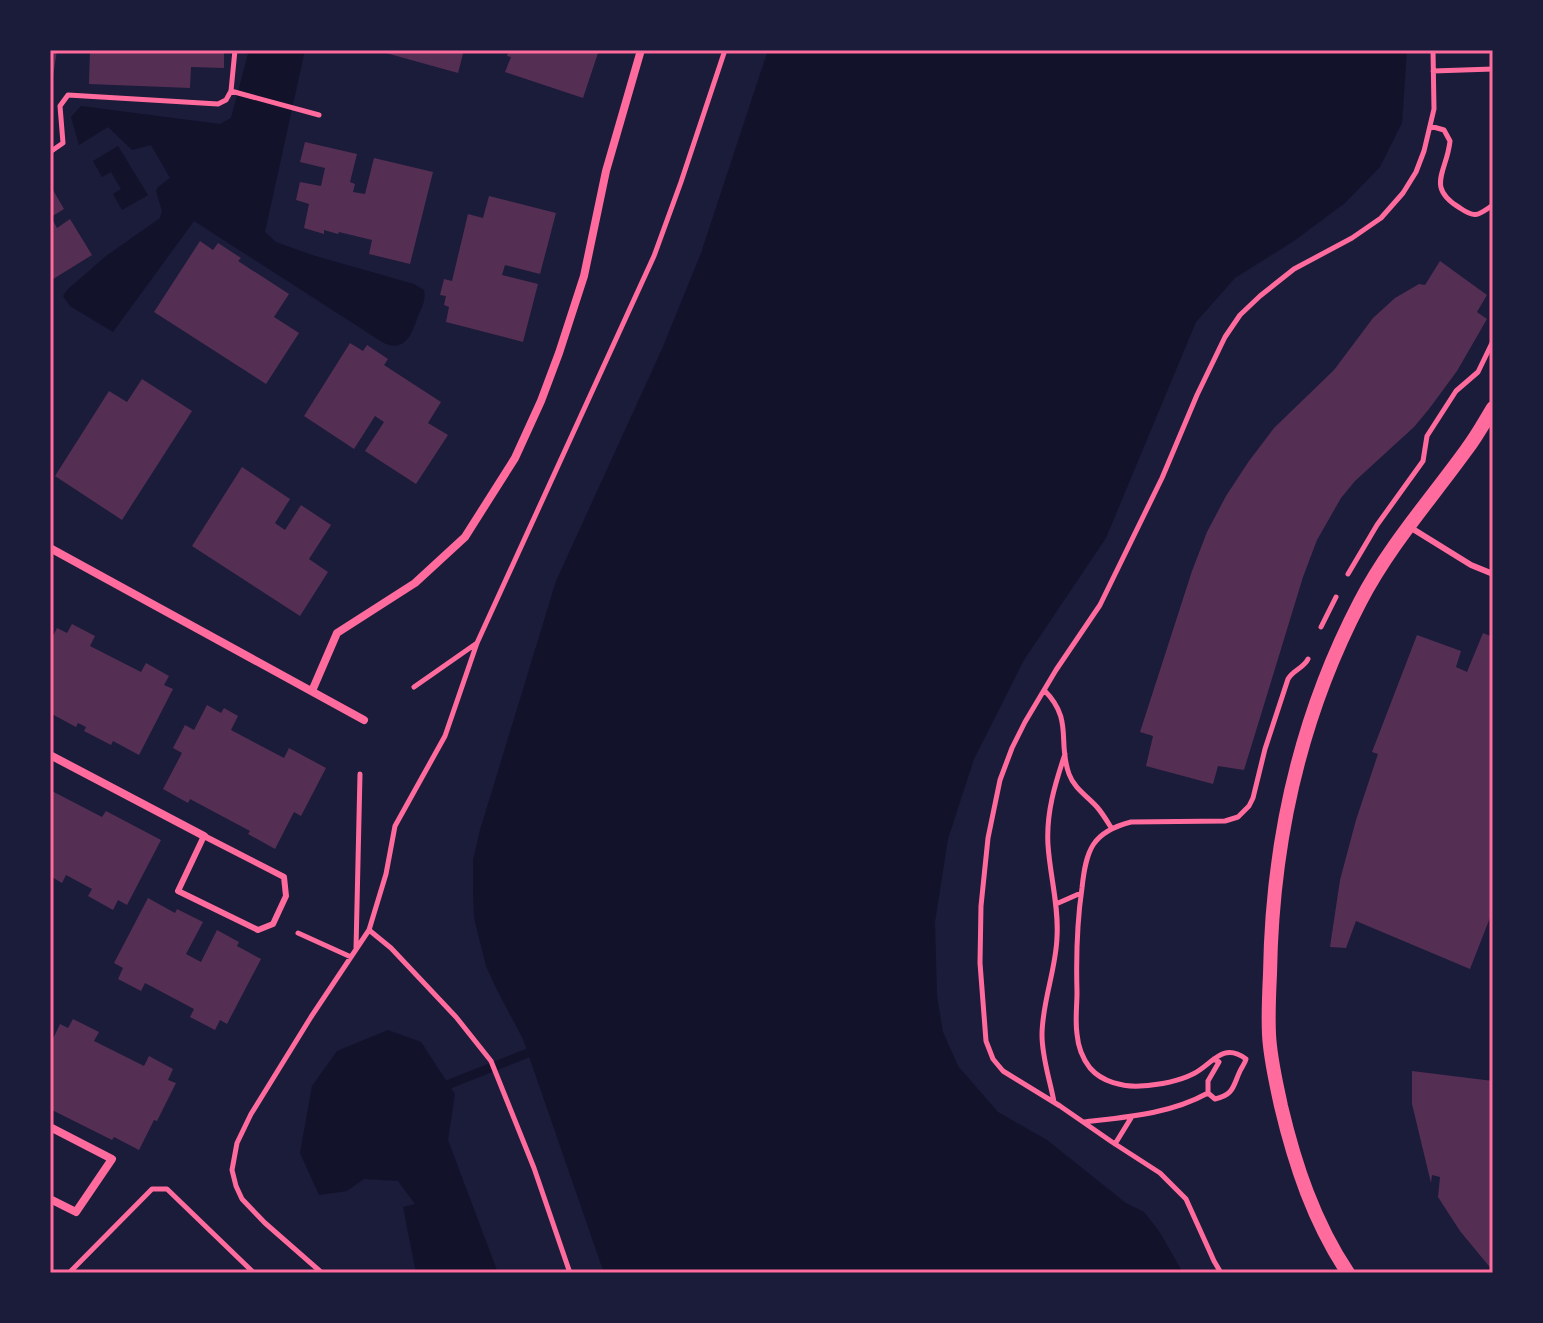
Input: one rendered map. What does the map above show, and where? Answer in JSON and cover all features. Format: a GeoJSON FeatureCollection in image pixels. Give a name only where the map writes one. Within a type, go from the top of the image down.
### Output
{"type":"FeatureCollection","features":[{"type":"Feature","properties":{"kind":"street"},"geometry":{"type":"LineString","coordinates":[[312,691],[337,633],[415,583],[465,537],[515,458],[541,401],[576,302],[606,171],[641,50]]}},
{"type":"Feature","properties":{"kind":"street"},"geometry":{"type":"LineString","coordinates":[[1348,1273],[1322,1229],[1304,1187],[1274,1073],[1269,1035],[1270,957],[1281,843],[1305,736],[1360,601],[1408,526],[1469,446],[1493,408]]}},
{"type":"Feature","properties":{"kind":"street"},"geometry":{"type":"LineString","coordinates":[[51,552],[364,720]]}},
{"type":"Feature","properties":{"kind":"street"},"geometry":{"type":"LineString","coordinates":[[50,755],[204,836]]}},
{"type":"Feature","properties":{"kind":"street"},"geometry":{"type":"LineString","coordinates":[[50,1127],[112,1159],[76,1212],[50,1199]]}},
{"type":"Feature","properties":{"kind":"lane"},"geometry":{"type":"LineString","coordinates":[[1408,526],[1471,565],[1493,574]]}},
{"type":"Feature","properties":{"kind":"lane"},"geometry":{"type":"LineString","coordinates":[[204,836],[284,877],[286,896],[273,924],[258,930],[178,891],[204,836]]}},
{"type":"Feature","properties":{"kind":"path"},"geometry":{"type":"LineString","coordinates":[[50,152],[63,143],[60,106],[68,95],[218,104],[233,91],[235,50]]}},
{"type":"Feature","properties":{"kind":"path"},"geometry":{"type":"LineString","coordinates":[[322,1273],[242,1199],[232,1170],[237,1143],[251,1114],[311,1017],[369,930],[386,874],[395,826],[445,736],[477,643],[654,256],[725,50]]}},
{"type":"Feature","properties":{"kind":"path"},"geometry":{"type":"LineString","coordinates":[[1221,1273],[1186,1199],[1160,1173],[1003,1071],[993,1059],[986,1041],[980,963],[981,906],[988,838],[1000,780],[1025,722],[1100,605],[1162,478],[1225,337],[1240,315],[1294,269],[1352,238],[1381,218],[1416,172],[1434,109],[1433,50]]}},
{"type":"Feature","properties":{"kind":"path"},"geometry":{"type":"LineString","coordinates":[[1433,71],[1493,69]]}},
{"type":"Feature","properties":{"kind":"path"},"geometry":{"type":"LineString","coordinates":[[233,91],[319,115]]}},
{"type":"Feature","properties":{"kind":"path"},"geometry":{"type":"LineString","coordinates":[[1430,126],[1444,130],[1450,141],[1440,186],[1449,202],[1475,215],[1493,205]]}},
{"type":"Feature","properties":{"kind":"path"},"geometry":{"type":"LineString","coordinates":[[1347,576],[1377,525],[1423,461],[1427,436],[1456,391],[1478,372],[1493,341]]}},
{"type":"Feature","properties":{"kind":"path"},"geometry":{"type":"LineString","coordinates":[[1319,632],[1340,590]]}},
{"type":"Feature","properties":{"kind":"path"},"geometry":{"type":"LineString","coordinates":[[414,687],[477,643]]}},
{"type":"Feature","properties":{"kind":"path"},"geometry":{"type":"LineString","coordinates":[[1214,1059],[1219,1062],[1208,1081],[1208,1093],[1215,1099],[1226,1095],[1236,1084],[1246,1059],[1236,1053],[1223,1054],[1214,1059],[1196,1073],[1173,1082],[1120,1085],[1092,1071],[1084,1059],[1077,1035],[1077,963],[1081,893],[1088,851],[1099,837],[1131,822],[1225,821],[1238,817],[1253,798],[1288,679],[1291,673],[1305,665],[1311,652]]}},
{"type":"Feature","properties":{"kind":"path"},"geometry":{"type":"LineString","coordinates":[[1044,690],[1056,704],[1063,722],[1070,777],[1080,792],[1100,810],[1112,829]]}},
{"type":"Feature","properties":{"kind":"path"},"geometry":{"type":"LineString","coordinates":[[1054,1102],[1042,1036],[1057,938],[1048,842],[1054,786],[1065,754]]}},
{"type":"Feature","properties":{"kind":"path"},"geometry":{"type":"LineString","coordinates":[[356,950],[360,774]]}},
{"type":"Feature","properties":{"kind":"path"},"geometry":{"type":"LineString","coordinates":[[1056,904],[1081,893]]}},
{"type":"Feature","properties":{"kind":"path"},"geometry":{"type":"LineString","coordinates":[[369,930],[391,948],[456,1017],[491,1061],[534,1168],[570,1273]]}},
{"type":"Feature","properties":{"kind":"path"},"geometry":{"type":"LineString","coordinates":[[298,933],[351,957]]}},
{"type":"Feature","properties":{"kind":"path"},"geometry":{"type":"LineString","coordinates":[[1083,1122],[1132,1117],[1175,1107],[1208,1093]]}},
{"type":"Feature","properties":{"kind":"path"},"geometry":{"type":"LineString","coordinates":[[1115,1144],[1132,1117]]}},
{"type":"Feature","properties":{"kind":"path"},"geometry":{"type":"LineString","coordinates":[[69,1273],[152,1189],[167,1189],[254,1273]]}},
{"type":"Feature","properties":{"kind":"shaded area"},"geometry":{"type":"Polygon","coordinates":[[[249,50],[305,50],[265,232],[276,242],[414,284],[424,290],[423,303],[413,329],[402,344],[396,346],[382,342],[194,221],[113,332],[70,306],[63,296],[106,256],[160,218],[162,211],[156,191],[170,178],[151,145],[132,150],[108,127],[79,145],[71,117],[81,106],[220,124],[231,118],[249,50]]]}},
{"type":"Feature","properties":{"kind":"shaded area"},"geometry":{"type":"Polygon","coordinates":[[[768,50],[1407,50],[1402,123],[1380,167],[1345,203],[1294,241],[1235,278],[1196,322],[1106,538],[1024,660],[974,759],[948,839],[935,922],[937,996],[943,1032],[958,1066],[998,1112],[1047,1140],[1126,1203],[1144,1212],[1159,1231],[1183,1273],[604,1273],[523,1039],[486,966],[474,918],[473,860],[556,581],[662,349],[701,253],[768,50]]]}},
{"type":"Feature","properties":{"kind":"shaded area"},"geometry":{"type":"Polygon","coordinates":[[[118,146],[148,195],[122,210],[113,194],[121,189],[111,172],[102,177],[93,161],[118,146]]]}},
{"type":"Feature","properties":{"kind":"shaded area"},"geometry":{"type":"Polygon","coordinates":[[[388,1030],[421,1042],[455,1094],[448,1140],[498,1273],[416,1273],[403,1207],[415,1204],[398,1181],[364,1179],[347,1191],[319,1195],[300,1153],[312,1086],[337,1051],[388,1030]]]}},
{"type":"Feature","properties":{"kind":"building"},"geometry":{"type":"Polygon","coordinates":[[[50,50],[57,50],[52,84],[50,84],[50,50]]]}},
{"type":"Feature","properties":{"kind":"building"},"geometry":{"type":"Polygon","coordinates":[[[90,50],[224,50],[224,68],[191,67],[190,88],[89,84],[90,50]]]}},
{"type":"Feature","properties":{"kind":"building"},"geometry":{"type":"Polygon","coordinates":[[[375,50],[464,50],[458,73],[375,50]]]}},
{"type":"Feature","properties":{"kind":"building"},"geometry":{"type":"Polygon","coordinates":[[[509,50],[599,50],[583,98],[505,72],[511,57],[507,56],[509,50]]]}},
{"type":"Feature","properties":{"kind":"building"},"geometry":{"type":"Polygon","coordinates":[[[305,142],[357,154],[350,182],[355,184],[353,192],[365,194],[374,158],[433,172],[410,264],[369,254],[372,240],[324,230],[324,234],[304,228],[309,204],[296,200],[300,182],[321,186],[325,168],[300,162],[305,142]]]}},
{"type":"Feature","properties":{"kind":"building"},"geometry":{"type":"Polygon","coordinates":[[[50,185],[64,209],[51,217],[57,228],[70,219],[92,255],[50,281],[50,185]]]}},
{"type":"Feature","properties":{"kind":"building"},"geometry":{"type":"Polygon","coordinates":[[[489,196],[556,213],[540,274],[505,265],[502,275],[538,284],[523,342],[446,322],[449,307],[444,305],[446,296],[440,295],[444,279],[452,281],[468,214],[483,218],[489,196]]]}},
{"type":"Feature","properties":{"kind":"building"},"geometry":{"type":"Polygon","coordinates":[[[200,241],[213,250],[218,243],[241,258],[238,261],[289,294],[274,317],[299,333],[266,384],[154,312],[200,241]]]}},
{"type":"Feature","properties":{"kind":"building"},"geometry":{"type":"Polygon","coordinates":[[[1440,261],[1487,295],[1477,312],[1487,319],[1457,371],[1429,409],[1414,427],[1355,481],[1341,498],[1317,540],[1244,770],[1218,766],[1213,784],[1146,766],[1153,736],[1140,732],[1192,571],[1207,532],[1226,496],[1274,428],[1334,370],[1373,318],[1395,298],[1419,284],[1425,285],[1440,261]]]}},
{"type":"Feature","properties":{"kind":"building"},"geometry":{"type":"Polygon","coordinates":[[[350,343],[363,351],[367,345],[388,359],[384,365],[441,402],[428,423],[448,435],[416,484],[365,451],[384,422],[375,416],[354,449],[304,416],[350,343]]]}},
{"type":"Feature","properties":{"kind":"building"},"geometry":{"type":"Polygon","coordinates":[[[142,379],[192,411],[122,520],[55,476],[109,391],[127,402],[142,379]]]}},
{"type":"Feature","properties":{"kind":"building"},"geometry":{"type":"Polygon","coordinates":[[[242,467],[290,499],[275,523],[285,530],[301,505],[331,525],[309,559],[328,572],[300,616],[192,546],[242,467]]]}},
{"type":"Feature","properties":{"kind":"building"},"geometry":{"type":"Polygon","coordinates":[[[72,624],[95,636],[90,646],[141,672],[146,663],[169,676],[164,685],[173,689],[139,755],[113,741],[111,745],[84,731],[86,727],[78,723],[76,727],[50,713],[50,642],[57,628],[67,633],[72,624]]]}},
{"type":"Feature","properties":{"kind":"building"},"geometry":{"type":"Polygon","coordinates":[[[1483,633],[1493,637],[1493,910],[1470,969],[1356,921],[1346,948],[1330,947],[1340,880],[1378,754],[1372,752],[1417,635],[1461,651],[1456,667],[1467,672],[1483,633]]]}},
{"type":"Feature","properties":{"kind":"building"},"geometry":{"type":"Polygon","coordinates":[[[207,705],[221,713],[224,708],[238,716],[231,730],[284,758],[289,748],[326,768],[301,816],[294,812],[275,849],[248,834],[250,831],[190,799],[188,803],[163,789],[182,753],[173,748],[185,725],[194,730],[207,705]]]}},
{"type":"Feature","properties":{"kind":"building"},"geometry":{"type":"Polygon","coordinates":[[[50,790],[102,817],[106,811],[161,840],[127,905],[118,900],[113,910],[88,896],[92,889],[66,875],[62,883],[50,876],[50,790]]]}},
{"type":"Feature","properties":{"kind":"building"},"geometry":{"type":"Polygon","coordinates":[[[148,898],[175,913],[177,909],[203,922],[186,954],[201,962],[217,930],[261,959],[227,1024],[220,1020],[215,1030],[190,1017],[194,1009],[145,983],[141,991],[118,979],[123,968],[114,963],[148,898]]]}},
{"type":"Feature","properties":{"kind":"building"},"geometry":{"type":"Polygon","coordinates":[[[73,1019],[99,1032],[94,1041],[144,1066],[149,1056],[173,1069],[168,1080],[176,1083],[139,1150],[50,1109],[50,1045],[60,1024],[68,1028],[73,1019]]]}},
{"type":"Feature","properties":{"kind":"building"},"geometry":{"type":"Polygon","coordinates":[[[1412,1071],[1493,1081],[1493,1271],[1460,1231],[1438,1197],[1440,1177],[1432,1175],[1431,1183],[1412,1104],[1412,1071]]]}},
{"type":"Feature","properties":{"kind":"waterway"},"geometry":{"type":"LineString","coordinates":[[442,1089],[538,1049]]}}]}
